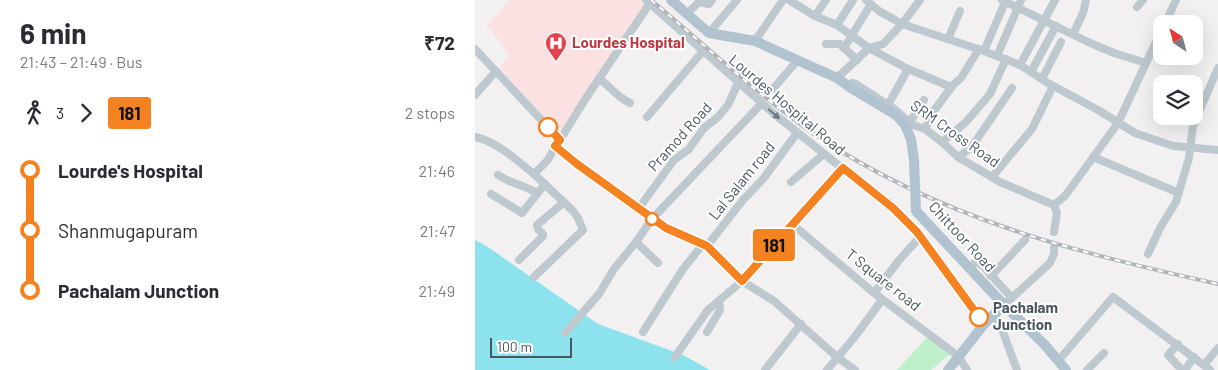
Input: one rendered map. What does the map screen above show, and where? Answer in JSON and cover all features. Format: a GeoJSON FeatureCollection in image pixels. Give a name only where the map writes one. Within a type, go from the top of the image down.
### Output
{"type":"FeatureCollection","features":[{"type":"Feature","properties":{"kind":"main road"},"geometry":{"type":"LineString","coordinates":[[671,0],[709,33]]}},
{"type":"Feature","properties":{"kind":"main road","name":"Chittoor Road"},"geometry":{"type":"LineString","coordinates":[[709,33],[755,41],[837,78],[896,116],[905,125],[911,139],[914,160],[916,211],[1004,306],[1067,370]]}},
{"type":"Feature","properties":{"kind":"main road"},"geometry":{"type":"LineString","coordinates":[[948,370],[985,323],[1004,306]]}},
{"type":"Feature","properties":{"kind":"street"},"geometry":{"type":"LineString","coordinates":[[687,14],[699,2],[709,4],[712,0]]}},
{"type":"Feature","properties":{"kind":"street"},"geometry":{"type":"LineString","coordinates":[[709,33],[737,0]]}},
{"type":"Feature","properties":{"kind":"street"},"geometry":{"type":"LineString","coordinates":[[755,41],[783,0]]}},
{"type":"Feature","properties":{"kind":"street"},"geometry":{"type":"LineString","coordinates":[[789,0],[815,16],[837,25],[869,48],[908,69],[951,88]]}},
{"type":"Feature","properties":{"kind":"street"},"geometry":{"type":"LineString","coordinates":[[815,16],[826,0]]}},
{"type":"Feature","properties":{"kind":"street"},"geometry":{"type":"LineString","coordinates":[[837,25],[853,0]]}},
{"type":"Feature","properties":{"kind":"street"},"geometry":{"type":"LineString","coordinates":[[837,78],[869,48],[883,44],[902,24],[920,0]]}},
{"type":"Feature","properties":{"kind":"street"},"geometry":{"type":"LineString","coordinates":[[1020,65],[1055,0]]}},
{"type":"Feature","properties":{"kind":"street"},"geometry":{"type":"LineString","coordinates":[[1073,34],[1083,13],[1086,0]]}},
{"type":"Feature","properties":{"kind":"street"},"geometry":{"type":"LineString","coordinates":[[1137,7],[1143,0]]}},
{"type":"Feature","properties":{"kind":"street"},"geometry":{"type":"LineString","coordinates":[[1169,15],[1176,0]]}},
{"type":"Feature","properties":{"kind":"street"},"geometry":{"type":"LineString","coordinates":[[925,129],[933,112],[982,50],[1004,1],[1019,4],[1044,20],[1114,53],[1146,63]]}},
{"type":"Feature","properties":{"kind":"street"},"geometry":{"type":"LineString","coordinates":[[534,174],[547,161],[648,2]]}},
{"type":"Feature","properties":{"kind":"street","name":"Lourdes Hospital Road"},"geometry":{"type":"LineString","coordinates":[[648,2],[797,133],[893,208],[921,236],[985,323]]}},
{"type":"Feature","properties":{"kind":"street"},"geometry":{"type":"LineString","coordinates":[[844,48],[869,2],[879,11],[902,24],[982,50],[1020,65],[1135,133],[1173,146],[1218,150]]}},
{"type":"Feature","properties":{"kind":"street"},"geometry":{"type":"LineString","coordinates":[[997,56],[1019,4]]}},
{"type":"Feature","properties":{"kind":"street"},"geometry":{"type":"LineString","coordinates":[[948,39],[960,11]]}},
{"type":"Feature","properties":{"kind":"street"},"geometry":{"type":"LineString","coordinates":[[1031,72],[1056,26]]}},
{"type":"Feature","properties":{"kind":"street"},"geometry":{"type":"LineString","coordinates":[[1042,79],[1061,42]]}},
{"type":"Feature","properties":{"kind":"street"},"geometry":{"type":"LineString","coordinates":[[826,44],[840,44],[857,60]]}},
{"type":"Feature","properties":{"kind":"street"},"geometry":{"type":"LineString","coordinates":[[1054,232],[1057,213],[1055,205],[1065,196],[1118,123],[1153,48]]}},
{"type":"Feature","properties":{"kind":"street"},"geometry":{"type":"LineString","coordinates":[[475,49],[577,164],[666,228],[705,245],[742,281],[774,301],[837,357],[855,370]]}},
{"type":"Feature","properties":{"kind":"street"},"geometry":{"type":"LineString","coordinates":[[647,117],[703,51]]}},
{"type":"Feature","properties":{"kind":"street"},"geometry":{"type":"LineString","coordinates":[[942,142],[966,122],[990,94],[1006,59]]}},
{"type":"Feature","properties":{"kind":"street"},"geometry":{"type":"LineString","coordinates":[[773,89],[797,61]]}},
{"type":"Feature","properties":{"kind":"street"},"geometry":{"type":"LineString","coordinates":[[1148,254],[1160,228],[1176,202],[1191,148],[1193,126],[1218,68]]}},
{"type":"Feature","properties":{"kind":"street"},"geometry":{"type":"LineString","coordinates":[[888,105],[908,69]]}},
{"type":"Feature","properties":{"kind":"street"},"geometry":{"type":"LineString","coordinates":[[475,96],[496,71]]}},
{"type":"Feature","properties":{"kind":"street"},"geometry":{"type":"LineString","coordinates":[[599,78],[620,97],[630,103]]}},
{"type":"Feature","properties":{"kind":"street","name":"Pramod Road"},"geometry":{"type":"LineString","coordinates":[[639,208],[674,160],[689,149],[705,128],[718,117],[727,105],[738,83]]}},
{"type":"Feature","properties":{"kind":"street","name":"SRM Cross Road"},"geometry":{"type":"LineString","coordinates":[[850,87],[852,83],[856,84],[910,122],[925,129],[958,157],[1000,182],[1055,205]]}},
{"type":"Feature","properties":{"kind":"street"},"geometry":{"type":"LineString","coordinates":[[992,177],[1033,129],[1053,86]]}},
{"type":"Feature","properties":{"kind":"street"},"geometry":{"type":"LineString","coordinates":[[958,157],[971,148],[1012,88]]}},
{"type":"Feature","properties":{"kind":"street"},"geometry":{"type":"LineString","coordinates":[[910,122],[924,100]]}},
{"type":"Feature","properties":{"kind":"street"},"geometry":{"type":"LineString","coordinates":[[565,333],[599,294],[614,269],[652,219],[762,103]]}},
{"type":"Feature","properties":{"kind":"street","name":"Lal Salam road"},"geometry":{"type":"LineString","coordinates":[[643,332],[683,269],[763,179],[797,133]]}},
{"type":"Feature","properties":{"kind":"street"},"geometry":{"type":"LineString","coordinates":[[475,137],[498,146],[534,174],[578,218],[583,230],[534,277]]}},
{"type":"Feature","properties":{"kind":"street"},"geometry":{"type":"LineString","coordinates":[[791,182],[824,154]]}},
{"type":"Feature","properties":{"kind":"street"},"geometry":{"type":"LineString","coordinates":[[1093,157],[1179,193]]}},
{"type":"Feature","properties":{"kind":"street"},"geometry":{"type":"LineString","coordinates":[[674,358],[708,310],[742,281],[843,168]]}},
{"type":"Feature","properties":{"kind":"street"},"geometry":{"type":"LineString","coordinates":[[498,176],[537,194]]}},
{"type":"Feature","properties":{"kind":"street"},"geometry":{"type":"LineString","coordinates":[[491,194],[522,213],[545,184]]}},
{"type":"Feature","properties":{"kind":"street"},"geometry":{"type":"LineString","coordinates":[[519,260],[543,236],[537,224],[564,202]]}},
{"type":"Feature","properties":{"kind":"street","name":"T Square road"},"geometry":{"type":"LineString","coordinates":[[792,224],[874,293],[958,356]]}},
{"type":"Feature","properties":{"kind":"street"},"geometry":{"type":"LineString","coordinates":[[874,293],[900,259],[921,236]]}},
{"type":"Feature","properties":{"kind":"street"},"geometry":{"type":"LineString","coordinates":[[991,276],[1025,240]]}},
{"type":"Feature","properties":{"kind":"street"},"geometry":{"type":"LineString","coordinates":[[636,242],[658,263]]}},
{"type":"Feature","properties":{"kind":"street"},"geometry":{"type":"LineString","coordinates":[[1004,306],[1011,297],[1050,262],[1054,247]]}},
{"type":"Feature","properties":{"kind":"street"},"geometry":{"type":"LineString","coordinates":[[974,264],[976,261],[979,263],[1011,297]]}},
{"type":"Feature","properties":{"kind":"street"},"geometry":{"type":"LineString","coordinates":[[1058,361],[1113,297],[1207,367],[1218,348]]}},
{"type":"Feature","properties":{"kind":"street"},"geometry":{"type":"LineString","coordinates":[[827,370],[883,300]]}},
{"type":"Feature","properties":{"kind":"street"},"geometry":{"type":"LineString","coordinates":[[707,332],[721,310],[719,301]]}},
{"type":"Feature","properties":{"kind":"street"},"geometry":{"type":"LineString","coordinates":[[995,316],[1017,370]]}},
{"type":"Feature","properties":{"kind":"street"},"geometry":{"type":"LineString","coordinates":[[765,370],[801,324]]}},
{"type":"Feature","properties":{"kind":"street"},"geometry":{"type":"LineString","coordinates":[[1178,344],[1168,355],[1183,370],[1194,357]]}},
{"type":"Feature","properties":{"kind":"street"},"geometry":{"type":"LineString","coordinates":[[1087,370],[1104,353]]}},
{"type":"Feature","properties":{"kind":"street"},"geometry":{"type":"LineString","coordinates":[[958,356],[967,370]]}},
{"type":"Feature","properties":{"kind":"shaded area","name":"Lourdes Hospital"},"geometry":{"type":"Polygon","coordinates":[[[508,0],[638,0],[646,7],[558,134],[499,69],[509,54],[486,25],[501,11],[508,0]]]}},
{"type":"Feature","properties":{"kind":"green space"},"geometry":{"type":"Polygon","coordinates":[[[931,333],[954,351],[931,370],[897,370],[931,333]]]}},
{"type":"Feature","properties":{"kind":"water"},"geometry":{"type":"Polygon","coordinates":[[[475,240],[488,247],[598,324],[683,355],[710,370],[475,370],[475,240]]]}},
{"type":"Feature","properties":{"kind":"railway"},"geometry":{"type":"LineString","coordinates":[[651,0],[751,86],[793,119],[861,163],[909,188],[958,210],[1060,245],[1218,284]]}},
{"type":"Feature","properties":{"kind":"bus line","name":"181"},"geometry":{"type":"LineString","coordinates":[[548,127],[560,140],[555,146],[577,164],[666,228],[707,246],[742,281],[843,168],[893,208],[917,232],[979,317]]}},
{"type":"Feature","properties":{"kind":"place","name":"Lourdes Hospital"},"geometry":{"type":"Point","coordinates":[556,62]}},
{"type":"Feature","properties":{"kind":"place","name":"Pachalam Junction"},"geometry":{"type":"Point","coordinates":[979,317]}}]}
